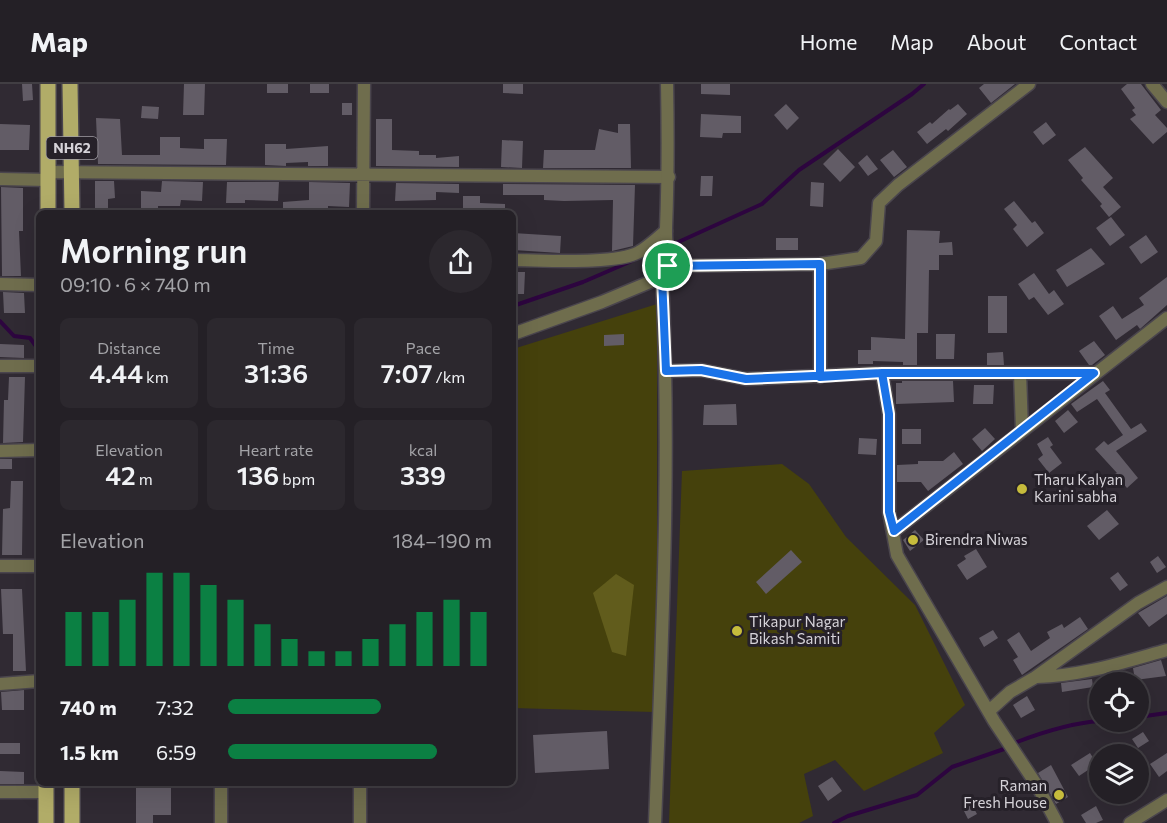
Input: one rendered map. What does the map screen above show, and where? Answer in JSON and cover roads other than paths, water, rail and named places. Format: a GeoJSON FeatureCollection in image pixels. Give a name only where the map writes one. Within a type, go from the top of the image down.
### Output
{"type":"FeatureCollection","features":[{"type":"Feature","properties":{"kind":"main road","name":"NH62"},"geometry":{"type":"LineString","coordinates":[[48,84],[48,210]]}},
{"type":"Feature","properties":{"kind":"main road","name":"NH62"},"geometry":{"type":"LineString","coordinates":[[70,84],[72,210]]}},
{"type":"Feature","properties":{"kind":"main road"},"geometry":{"type":"LineString","coordinates":[[72,786],[72,823]]}},
{"type":"Feature","properties":{"kind":"main road"},"geometry":{"type":"LineString","coordinates":[[46,788],[46,823]]}},
{"type":"Feature","properties":{"kind":"street"},"geometry":{"type":"LineString","coordinates":[[363,210],[364,84]]}},
{"type":"Feature","properties":{"kind":"street"},"geometry":{"type":"LineString","coordinates":[[655,823],[665,563],[665,272],[669,177],[667,84]]}},
{"type":"Feature","properties":{"kind":"street"},"geometry":{"type":"LineString","coordinates":[[516,333],[602,302],[665,272],[820,264],[861,258],[876,241],[879,203],[898,185],[1029,84]]}},
{"type":"Feature","properties":{"kind":"street"},"geometry":{"type":"LineString","coordinates":[[1152,84],[1167,102]]}},
{"type":"Feature","properties":{"kind":"street"},"geometry":{"type":"LineString","coordinates":[[0,179],[72,172],[669,177]]}},
{"type":"Feature","properties":{"kind":"street"},"geometry":{"type":"LineString","coordinates":[[516,260],[574,261],[618,258],[638,252],[666,231]]}},
{"type":"Feature","properties":{"kind":"street"},"geometry":{"type":"LineString","coordinates":[[820,264],[820,377]]}},
{"type":"Feature","properties":{"kind":"street"},"geometry":{"type":"LineString","coordinates":[[0,284],[36,285]]}},
{"type":"Feature","properties":{"kind":"street"},"geometry":{"type":"LineString","coordinates":[[894,531],[1167,318]]}},
{"type":"Feature","properties":{"kind":"street"},"geometry":{"type":"LineString","coordinates":[[0,366],[36,366]]}},
{"type":"Feature","properties":{"kind":"street"},"geometry":{"type":"LineString","coordinates":[[666,371],[701,370],[746,379],[882,373],[1094,373]]}},
{"type":"Feature","properties":{"kind":"street"},"geometry":{"type":"LineString","coordinates":[[882,373],[889,414],[889,512],[897,555],[989,711],[1038,787],[1056,823]]}},
{"type":"Feature","properties":{"kind":"street"},"geometry":{"type":"LineString","coordinates":[[1020,373],[1022,430]]}},
{"type":"Feature","properties":{"kind":"street"},"geometry":{"type":"LineString","coordinates":[[0,451],[36,450]]}},
{"type":"Feature","properties":{"kind":"street"},"geometry":{"type":"LineString","coordinates":[[0,566],[36,566]]}},
{"type":"Feature","properties":{"kind":"street"},"geometry":{"type":"LineString","coordinates":[[989,711],[1010,692],[1037,677],[1138,603],[1167,587]]}},
{"type":"Feature","properties":{"kind":"street"},"geometry":{"type":"LineString","coordinates":[[1037,677],[1060,676],[1119,665],[1167,650]]}},
{"type":"Feature","properties":{"kind":"street"},"geometry":{"type":"LineString","coordinates":[[0,684],[36,681]]}},
{"type":"Feature","properties":{"kind":"street"},"geometry":{"type":"LineString","coordinates":[[221,786],[221,823]]}},
{"type":"Feature","properties":{"kind":"street"},"geometry":{"type":"LineString","coordinates":[[360,786],[360,823]]}},
{"type":"Feature","properties":{"kind":"street"},"geometry":{"type":"LineString","coordinates":[[0,792],[46,788]]}},
{"type":"Feature","properties":{"kind":"street"},"geometry":{"type":"LineString","coordinates":[[1130,823],[1167,800]]}},
{"type":"Feature","properties":{"kind":"waterway"},"geometry":{"type":"LineString","coordinates":[[674,244],[762,204],[799,170],[924,84]]}},
{"type":"Feature","properties":{"kind":"waterway"},"geometry":{"type":"LineString","coordinates":[[644,255],[657,249]]}},
{"type":"Feature","properties":{"kind":"waterway"},"geometry":{"type":"LineString","coordinates":[[516,305],[583,282],[634,260]]}},
{"type":"Feature","properties":{"kind":"waterway"},"geometry":{"type":"LineString","coordinates":[[0,321],[14,336],[30,338],[36,346]]}},
{"type":"Feature","properties":{"kind":"waterway"},"geometry":{"type":"LineString","coordinates":[[1149,715],[1167,713]]}},
{"type":"Feature","properties":{"kind":"waterway"},"geometry":{"type":"LineString","coordinates":[[1017,742],[1057,728],[1089,722]]}},
{"type":"Feature","properties":{"kind":"waterway"},"geometry":{"type":"LineString","coordinates":[[834,823],[848,816],[917,795],[952,767],[1004,749]]}},
{"type":"Feature","properties":{"kind":"place","name":"Tharu Kalyan Karini sabha"},"geometry":{"type":"Point","coordinates":[1022,489]}},
{"type":"Feature","properties":{"kind":"place","name":"Birendra Niwas"},"geometry":{"type":"Point","coordinates":[913,540]}},
{"type":"Feature","properties":{"kind":"place","name":"Tikapur Nagar Bikash Samiti"},"geometry":{"type":"Point","coordinates":[737,631]}},
{"type":"Feature","properties":{"kind":"place","name":"Raman Fresh House"},"geometry":{"type":"Point","coordinates":[1059,795]}}]}
